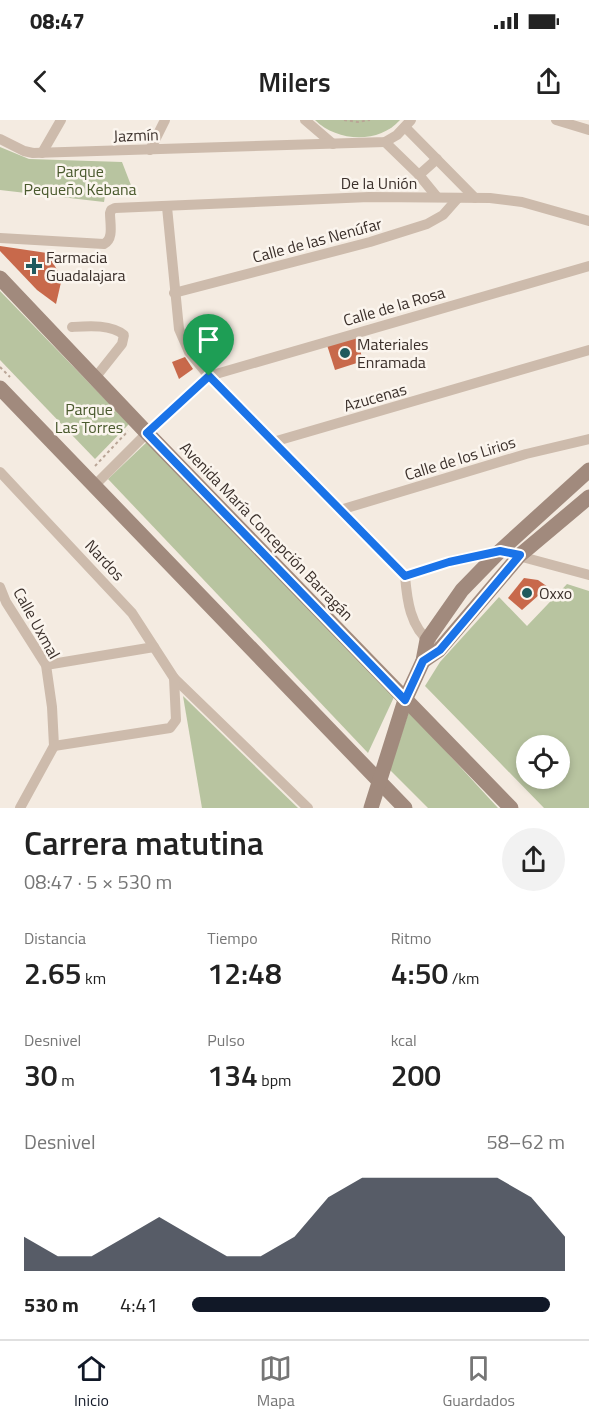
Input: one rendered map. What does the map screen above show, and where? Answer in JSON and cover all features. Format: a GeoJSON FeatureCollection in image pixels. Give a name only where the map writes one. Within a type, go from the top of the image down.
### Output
{"type":"FeatureCollection","features":[{"type":"Feature","properties":{"kind":"street"},"geometry":{"type":"LineString","coordinates":[[42,153],[61,120]]}},
{"type":"Feature","properties":{"kind":"street"},"geometry":{"type":"LineString","coordinates":[[150,150],[165,120]]}},
{"type":"Feature","properties":{"kind":"street"},"geometry":{"type":"LineString","coordinates":[[305,120],[333,144]]}},
{"type":"Feature","properties":{"kind":"street"},"geometry":{"type":"LineString","coordinates":[[556,120],[589,130]]}},
{"type":"Feature","properties":{"kind":"street"},"geometry":{"type":"LineString","coordinates":[[437,197],[419,175],[385,142],[408,124],[437,159],[476,198]]}},
{"type":"Feature","properties":{"kind":"street","name":"Jazmín"},"geometry":{"type":"LineString","coordinates":[[0,139],[24,151],[42,153],[385,142]]}},
{"type":"Feature","properties":{"kind":"street"},"geometry":{"type":"LineString","coordinates":[[419,175],[437,159]]}},
{"type":"Feature","properties":{"kind":"street","name":"De la Unión"},"geometry":{"type":"LineString","coordinates":[[0,238],[104,244],[108,243],[110,237],[110,213],[115,208],[264,200],[369,197],[476,198],[522,202],[589,221]]}},
{"type":"Feature","properties":{"kind":"street","name":"Calle de las Nenúfar"},"geometry":{"type":"LineString","coordinates":[[174,293],[370,242],[427,224],[443,215],[458,198]]}},
{"type":"Feature","properties":{"kind":"street"},"geometry":{"type":"LineString","coordinates":[[166,207],[179,329],[189,352],[209,376],[405,576],[413,620],[427,640],[440,650]]}},
{"type":"Feature","properties":{"kind":"street","name":"Calle de la Rosa"},"geometry":{"type":"LineString","coordinates":[[209,376],[589,266]]}},
{"type":"Feature","properties":{"kind":"street","name":"Avenida María Concepción Barragán"},"geometry":{"type":"LineString","coordinates":[[0,278],[511,808]]}},
{"type":"Feature","properties":{"kind":"street"},"geometry":{"type":"LineString","coordinates":[[72,327],[108,328],[124,335],[122,344],[95,378]]}},
{"type":"Feature","properties":{"kind":"street","name":"Azucenas"},"geometry":{"type":"LineString","coordinates":[[273,442],[589,350]]}},
{"type":"Feature","properties":{"kind":"street"},"geometry":{"type":"LineString","coordinates":[[94,486],[209,376]]}},
{"type":"Feature","properties":{"kind":"street"},"geometry":{"type":"LineString","coordinates":[[0,388],[405,808]]}},
{"type":"Feature","properties":{"kind":"street","name":"Calle de los Lirios"},"geometry":{"type":"LineString","coordinates":[[340,510],[526,454],[589,439]]}},
{"type":"Feature","properties":{"kind":"street","name":"Nardos"},"geometry":{"type":"LineString","coordinates":[[0,472],[141,624],[174,678],[308,808]]}},
{"type":"Feature","properties":{"kind":"street"},"geometry":{"type":"LineString","coordinates":[[371,808],[405,700],[423,661],[427,640],[462,590],[500,551],[587,475]]}},
{"type":"Feature","properties":{"kind":"street"},"geometry":{"type":"LineString","coordinates":[[423,661],[440,650],[520,555],[589,497]]}},
{"type":"Feature","properties":{"kind":"street"},"geometry":{"type":"LineString","coordinates":[[405,576],[449,562],[500,551],[589,575]]}},
{"type":"Feature","properties":{"kind":"street","name":"Calle Uxmal"},"geometry":{"type":"LineString","coordinates":[[0,587],[6,602],[46,665],[52,707],[54,746]]}},
{"type":"Feature","properties":{"kind":"street"},"geometry":{"type":"LineString","coordinates":[[46,665],[154,647]]}},
{"type":"Feature","properties":{"kind":"street"},"geometry":{"type":"LineString","coordinates":[[20,808],[54,746],[170,729],[176,720],[174,678]]}},
{"type":"Feature","properties":{"kind":"path"},"geometry":{"type":"LineString","coordinates":[[344,120],[358,122],[370,120]]}},
{"type":"Feature","properties":{"kind":"path"},"geometry":{"type":"LineString","coordinates":[[0,367],[16,383]]}},
{"type":"Feature","properties":{"kind":"path"},"geometry":{"type":"LineString","coordinates":[[95,466],[128,432]]}},
{"type":"Feature","properties":{"kind":"green space"},"geometry":{"type":"Polygon","coordinates":[[[315,120],[400,120],[381,133],[358,137],[335,133],[315,120]]]}},
{"type":"Feature","properties":{"kind":"green space","name":"Parque Pequeño Kebana"},"geometry":{"type":"Polygon","coordinates":[[[0,147],[29,159],[122,162],[134,193],[106,190],[104,202],[0,190],[0,147]]]}},
{"type":"Feature","properties":{"kind":"green space","name":"Parque Las Torres"},"geometry":{"type":"Polygon","coordinates":[[[0,291],[129,424],[95,459],[0,360],[0,291]]]}},
{"type":"Feature","properties":{"kind":"green space","name":"Parque Las Torres"},"geometry":{"type":"Polygon","coordinates":[[[149,440],[394,697],[368,753],[108,479],[149,440]]]}},
{"type":"Feature","properties":{"kind":"green space"},"geometry":{"type":"Polygon","coordinates":[[[567,584],[589,591],[589,808],[544,808],[525,789],[570,789],[570,735],[516,735],[516,779],[425,686],[440,662],[499,597],[527,626],[567,584]]]}},
{"type":"Feature","properties":{"kind":"green space"},"geometry":{"type":"Polygon","coordinates":[[[183,696],[298,808],[202,808],[183,696]]]}},
{"type":"Feature","properties":{"kind":"green space"},"geometry":{"type":"Polygon","coordinates":[[[409,711],[498,808],[428,808],[390,770],[409,711]]]}},
{"type":"Feature","properties":{"kind":"building","name":"Farmacia Guadalajara"},"geometry":{"type":"Polygon","coordinates":[[[0,246],[47,253],[62,278],[56,304],[37,290],[0,251],[0,246]]]}},
{"type":"Feature","properties":{"kind":"building","name":"Materiales Enramada"},"geometry":{"type":"Polygon","coordinates":[[[356,335],[363,361],[335,370],[327,345],[356,335]]]}},
{"type":"Feature","properties":{"kind":"building"},"geometry":{"type":"Polygon","coordinates":[[[185,357],[193,369],[179,379],[172,362],[185,357]]]}},
{"type":"Feature","properties":{"kind":"building","name":"Oxxo"},"geometry":{"type":"Polygon","coordinates":[[[524,578],[538,580],[548,587],[522,610],[508,598],[524,578]]]}},
{"type":"Feature","properties":{"kind":"place","name":"Farmacia Guadalajara"},"geometry":{"type":"Point","coordinates":[34,266]}},
{"type":"Feature","properties":{"kind":"place","name":"Materiales Enramada"},"geometry":{"type":"Point","coordinates":[345,353]}},
{"type":"Feature","properties":{"kind":"place","name":"Oxxo"},"geometry":{"type":"Point","coordinates":[527,593]}},
{"type":"Feature","properties":{"kind":"route"},"geometry":{"type":"LineString","coordinates":[[209,376],[405,576],[449,562],[500,551],[520,555],[440,650],[423,661],[405,700],[147,433],[209,376]]}}]}
